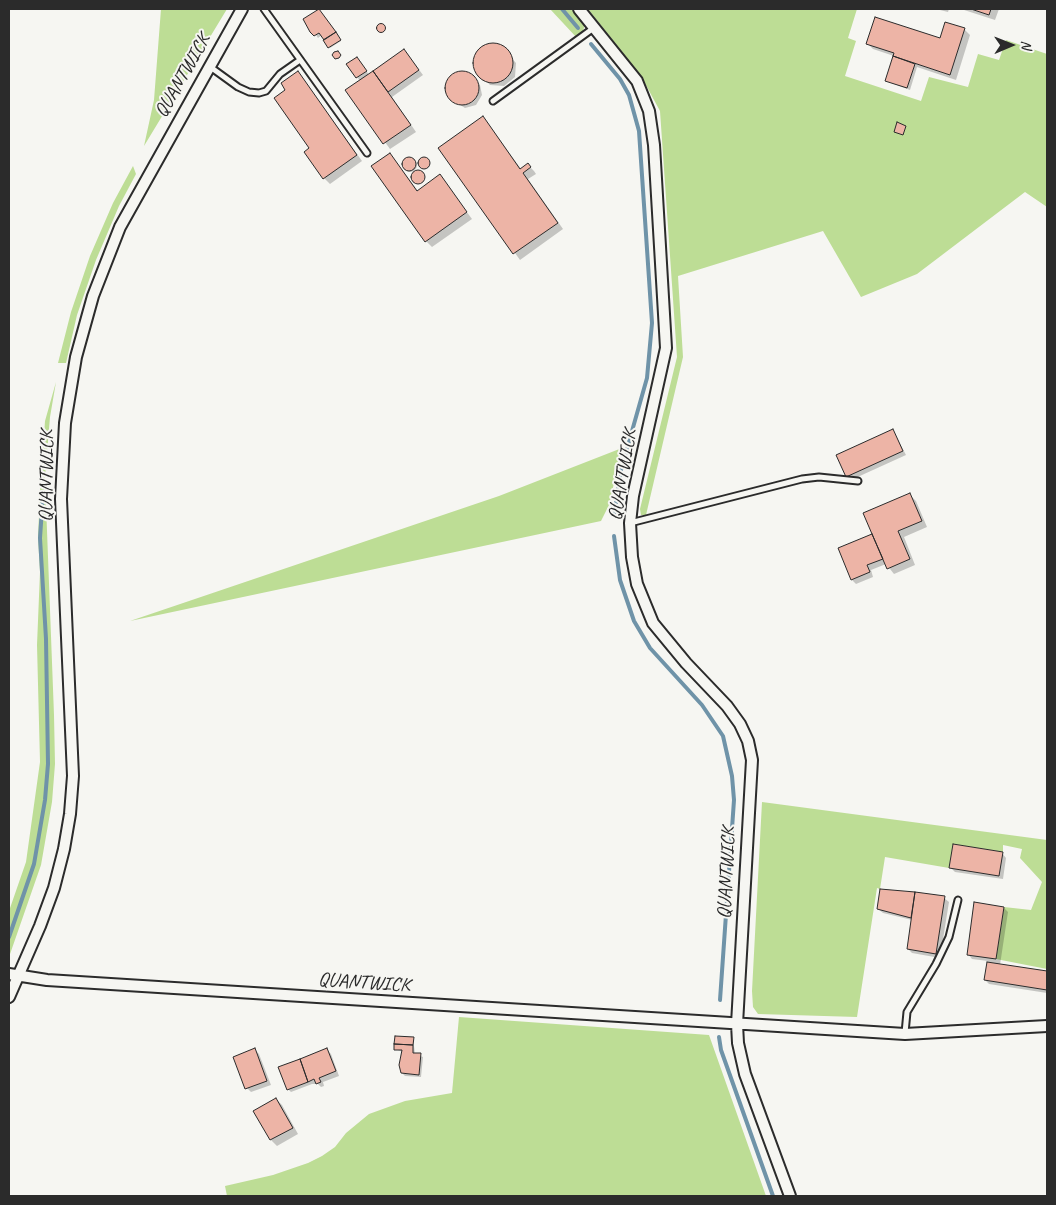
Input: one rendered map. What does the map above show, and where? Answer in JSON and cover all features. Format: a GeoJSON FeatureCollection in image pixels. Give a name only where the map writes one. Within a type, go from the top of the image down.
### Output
{"type":"FeatureCollection","features":[{"type":"Feature","properties":{"kind":"street","name":"QUANTWICK"},"geometry":{"type":"LineString","coordinates":[[9,997],[14,975],[40,926],[54,888],[64,849],[70,814],[73,776],[61,499],[65,431],[76,357],[93,296],[120,227],[242,9]]}},
{"type":"Feature","properties":{"kind":"street","name":"QUANTWICK"},"geometry":{"type":"LineString","coordinates":[[579,9],[637,81],[649,111],[654,145],[666,326],[663,369],[637,476],[630,523],[637,584],[653,623],[686,663],[727,706],[740,724],[748,741],[752,760],[737,1024],[738,1044],[745,1074],[790,1196]]}},
{"type":"Feature","properties":{"kind":"street","name":"QUANTWICK"},"geometry":{"type":"LineString","coordinates":[[14,975],[47,980],[905,1034],[1047,1026]]}},
{"type":"Feature","properties":{"kind":"lane"},"geometry":{"type":"LineString","coordinates":[[264,9],[367,153]]}},
{"type":"Feature","properties":{"kind":"lane"},"geometry":{"type":"LineString","coordinates":[[493,101],[595,27]]}},
{"type":"Feature","properties":{"kind":"lane"},"geometry":{"type":"LineString","coordinates":[[209,66],[238,87],[249,92],[259,93],[266,91],[280,74],[300,60]]}},
{"type":"Feature","properties":{"kind":"lane"},"geometry":{"type":"LineString","coordinates":[[630,523],[802,479],[819,477],[858,481]]}},
{"type":"Feature","properties":{"kind":"lane"},"geometry":{"type":"LineString","coordinates":[[905,1034],[907,1012],[936,964],[949,937],[958,900]]}},
{"type":"Feature","properties":{"kind":"green space"},"geometry":{"type":"Polygon","coordinates":[[[161,9],[227,9],[144,146],[154,100],[161,9]]]}},
{"type":"Feature","properties":{"kind":"green space"},"geometry":{"type":"Polygon","coordinates":[[[550,9],[571,9],[585,24],[583,31],[577,38],[550,9]]]}},
{"type":"Feature","properties":{"kind":"green space"},"geometry":{"type":"Polygon","coordinates":[[[588,9],[857,9],[848,38],[856,41],[845,76],[921,101],[929,77],[968,87],[978,54],[999,60],[1006,40],[1047,54],[1047,207],[1025,192],[917,274],[861,297],[823,231],[678,276],[683,357],[646,515],[641,515],[640,509],[677,357],[660,111],[641,76],[588,9]]]}},
{"type":"Feature","properties":{"kind":"green space"},"geometry":{"type":"Polygon","coordinates":[[[133,166],[136,174],[119,206],[96,260],[77,315],[66,363],[58,363],[71,312],[90,256],[113,203],[133,166]]]}},
{"type":"Feature","properties":{"kind":"green space"},"geometry":{"type":"Polygon","coordinates":[[[56,382],[50,417],[45,478],[54,715],[55,764],[52,802],[41,865],[9,957],[9,911],[26,862],[40,762],[37,645],[40,572],[38,537],[45,421],[56,382]]]}},
{"type":"Feature","properties":{"kind":"green space"},"geometry":{"type":"Polygon","coordinates":[[[622,448],[609,505],[601,521],[130,621],[499,496],[622,448]]]}},
{"type":"Feature","properties":{"kind":"green space"},"geometry":{"type":"Polygon","coordinates":[[[762,802],[1047,840],[1047,969],[996,959],[1004,907],[1031,910],[1042,882],[1020,858],[1022,849],[1003,845],[1003,852],[953,844],[949,868],[885,857],[880,889],[877,888],[857,1017],[758,1014],[753,1007],[752,991],[762,802]]]}},
{"type":"Feature","properties":{"kind":"green space"},"geometry":{"type":"Polygon","coordinates":[[[459,1017],[709,1035],[766,1196],[227,1196],[225,1186],[273,1175],[322,1156],[335,1147],[346,1133],[369,1114],[405,1101],[452,1093],[459,1017]]]}},
{"type":"Feature","properties":{"kind":"building"},"geometry":{"type":"Polygon","coordinates":[[[319,9],[336,32],[324,40],[319,33],[314,36],[310,32],[303,19],[319,9]]]}},
{"type":"Feature","properties":{"kind":"building"},"geometry":{"type":"Polygon","coordinates":[[[971,9],[991,9],[989,15],[971,9]]]}},
{"type":"Feature","properties":{"kind":"building"},"geometry":{"type":"Polygon","coordinates":[[[875,17],[940,38],[945,22],[965,28],[950,75],[893,56],[894,53],[866,44],[875,17]]]}},
{"type":"Feature","properties":{"kind":"building"},"geometry":{"type":"Polygon","coordinates":[[[381,24],[385,28],[381,32],[377,28],[381,24]]]}},
{"type":"Feature","properties":{"kind":"building"},"geometry":{"type":"Polygon","coordinates":[[[336,32],[341,40],[328,48],[323,40],[336,32]]]}},
{"type":"Feature","properties":{"kind":"building"},"geometry":{"type":"Polygon","coordinates":[[[497,43],[504,46],[510,52],[513,63],[512,71],[504,80],[497,83],[489,83],[482,80],[474,71],[473,59],[476,52],[485,44],[497,43]]]}},
{"type":"Feature","properties":{"kind":"building"},"geometry":{"type":"Polygon","coordinates":[[[404,49],[419,70],[388,92],[373,71],[404,49]]]}},
{"type":"Feature","properties":{"kind":"building"},"geometry":{"type":"Polygon","coordinates":[[[338,51],[341,55],[335,59],[332,55],[338,51]]]}},
{"type":"Feature","properties":{"kind":"building"},"geometry":{"type":"Polygon","coordinates":[[[893,56],[915,64],[907,88],[885,81],[893,56]]]}},
{"type":"Feature","properties":{"kind":"building"},"geometry":{"type":"Polygon","coordinates":[[[357,57],[367,71],[356,78],[346,64],[357,57]]]}},
{"type":"Feature","properties":{"kind":"building"},"geometry":{"type":"Polygon","coordinates":[[[298,71],[357,155],[323,179],[304,152],[309,148],[274,98],[285,90],[281,83],[298,71]]]}},
{"type":"Feature","properties":{"kind":"building"},"geometry":{"type":"Polygon","coordinates":[[[373,71],[411,125],[383,144],[345,90],[373,71]]]}},
{"type":"Feature","properties":{"kind":"building"},"geometry":{"type":"Polygon","coordinates":[[[462,71],[474,76],[479,88],[474,100],[462,105],[450,100],[445,88],[450,76],[462,71]]]}},
{"type":"Feature","properties":{"kind":"building"},"geometry":{"type":"Polygon","coordinates":[[[483,116],[520,169],[528,163],[531,167],[523,173],[558,223],[513,254],[438,148],[483,116]]]}},
{"type":"Feature","properties":{"kind":"building"},"geometry":{"type":"Polygon","coordinates":[[[897,122],[906,126],[903,135],[894,132],[897,122]]]}},
{"type":"Feature","properties":{"kind":"building"},"geometry":{"type":"Polygon","coordinates":[[[390,153],[417,191],[440,174],[467,212],[425,242],[371,166],[390,153]]]}},
{"type":"Feature","properties":{"kind":"building"},"geometry":{"type":"Polygon","coordinates":[[[406,157],[412,157],[416,164],[412,171],[406,171],[402,167],[402,161],[406,157]]]}},
{"type":"Feature","properties":{"kind":"building"},"geometry":{"type":"Polygon","coordinates":[[[424,157],[430,163],[424,169],[418,163],[424,157]]]}},
{"type":"Feature","properties":{"kind":"building"},"geometry":{"type":"Polygon","coordinates":[[[415,170],[421,170],[425,177],[421,184],[415,184],[411,180],[411,174],[415,170]]]}},
{"type":"Feature","properties":{"kind":"building"},"geometry":{"type":"Polygon","coordinates":[[[893,429],[903,451],[846,477],[836,455],[893,429]]]}},
{"type":"Feature","properties":{"kind":"building"},"geometry":{"type":"Polygon","coordinates":[[[910,493],[922,521],[898,531],[910,559],[887,569],[863,513],[910,493]]]}},
{"type":"Feature","properties":{"kind":"building"},"geometry":{"type":"Polygon","coordinates":[[[872,534],[883,559],[867,565],[870,572],[851,580],[838,548],[872,534]]]}},
{"type":"Feature","properties":{"kind":"building"},"geometry":{"type":"Polygon","coordinates":[[[953,844],[1003,852],[999,876],[949,868],[953,844]]]}},
{"type":"Feature","properties":{"kind":"building"},"geometry":{"type":"Polygon","coordinates":[[[880,889],[915,892],[911,918],[877,909],[880,889]]]}},
{"type":"Feature","properties":{"kind":"building"},"geometry":{"type":"Polygon","coordinates":[[[915,892],[945,896],[936,954],[907,949],[915,892]]]}},
{"type":"Feature","properties":{"kind":"building"},"geometry":{"type":"Polygon","coordinates":[[[974,902],[1004,907],[996,959],[967,955],[974,902]]]}},
{"type":"Feature","properties":{"kind":"building"},"geometry":{"type":"Polygon","coordinates":[[[987,962],[1047,971],[1047,990],[984,980],[987,962]]]}},
{"type":"Feature","properties":{"kind":"building"},"geometry":{"type":"Polygon","coordinates":[[[395,1036],[414,1037],[413,1045],[394,1044],[395,1036]]]}},
{"type":"Feature","properties":{"kind":"building"},"geometry":{"type":"Polygon","coordinates":[[[394,1044],[413,1045],[413,1053],[421,1053],[419,1075],[401,1073],[399,1065],[402,1050],[394,1050],[394,1044]]]}},
{"type":"Feature","properties":{"kind":"building"},"geometry":{"type":"Polygon","coordinates":[[[255,1048],[267,1081],[245,1089],[233,1057],[255,1048]]]}},
{"type":"Feature","properties":{"kind":"building"},"geometry":{"type":"Polygon","coordinates":[[[327,1048],[336,1071],[319,1078],[321,1082],[316,1084],[314,1079],[308,1082],[300,1059],[327,1048]]]}},
{"type":"Feature","properties":{"kind":"building"},"geometry":{"type":"Polygon","coordinates":[[[300,1059],[308,1082],[287,1090],[278,1067],[300,1059]]]}},
{"type":"Feature","properties":{"kind":"building"},"geometry":{"type":"Polygon","coordinates":[[[276,1098],[293,1128],[270,1140],[253,1111],[276,1098]]]}},
{"type":"Feature","properties":{"kind":"waterway"},"geometry":{"type":"LineString","coordinates":[[562,9],[578,28]]}},
{"type":"Feature","properties":{"kind":"waterway"},"geometry":{"type":"LineString","coordinates":[[591,44],[620,79],[629,95],[639,131],[652,323],[647,378],[621,470],[614,516]]}},
{"type":"Feature","properties":{"kind":"waterway"},"geometry":{"type":"LineString","coordinates":[[9,937],[34,864],[45,800],[48,764],[46,639],[40,538],[43,493]]}},
{"type":"Feature","properties":{"kind":"waterway"},"geometry":{"type":"LineString","coordinates":[[614,536],[620,580],[634,621],[650,648],[702,705],[723,736],[732,776],[734,800],[720,1000]]}},
{"type":"Feature","properties":{"kind":"waterway"},"geometry":{"type":"LineString","coordinates":[[719,1037],[721,1050],[773,1196]]}}]}
